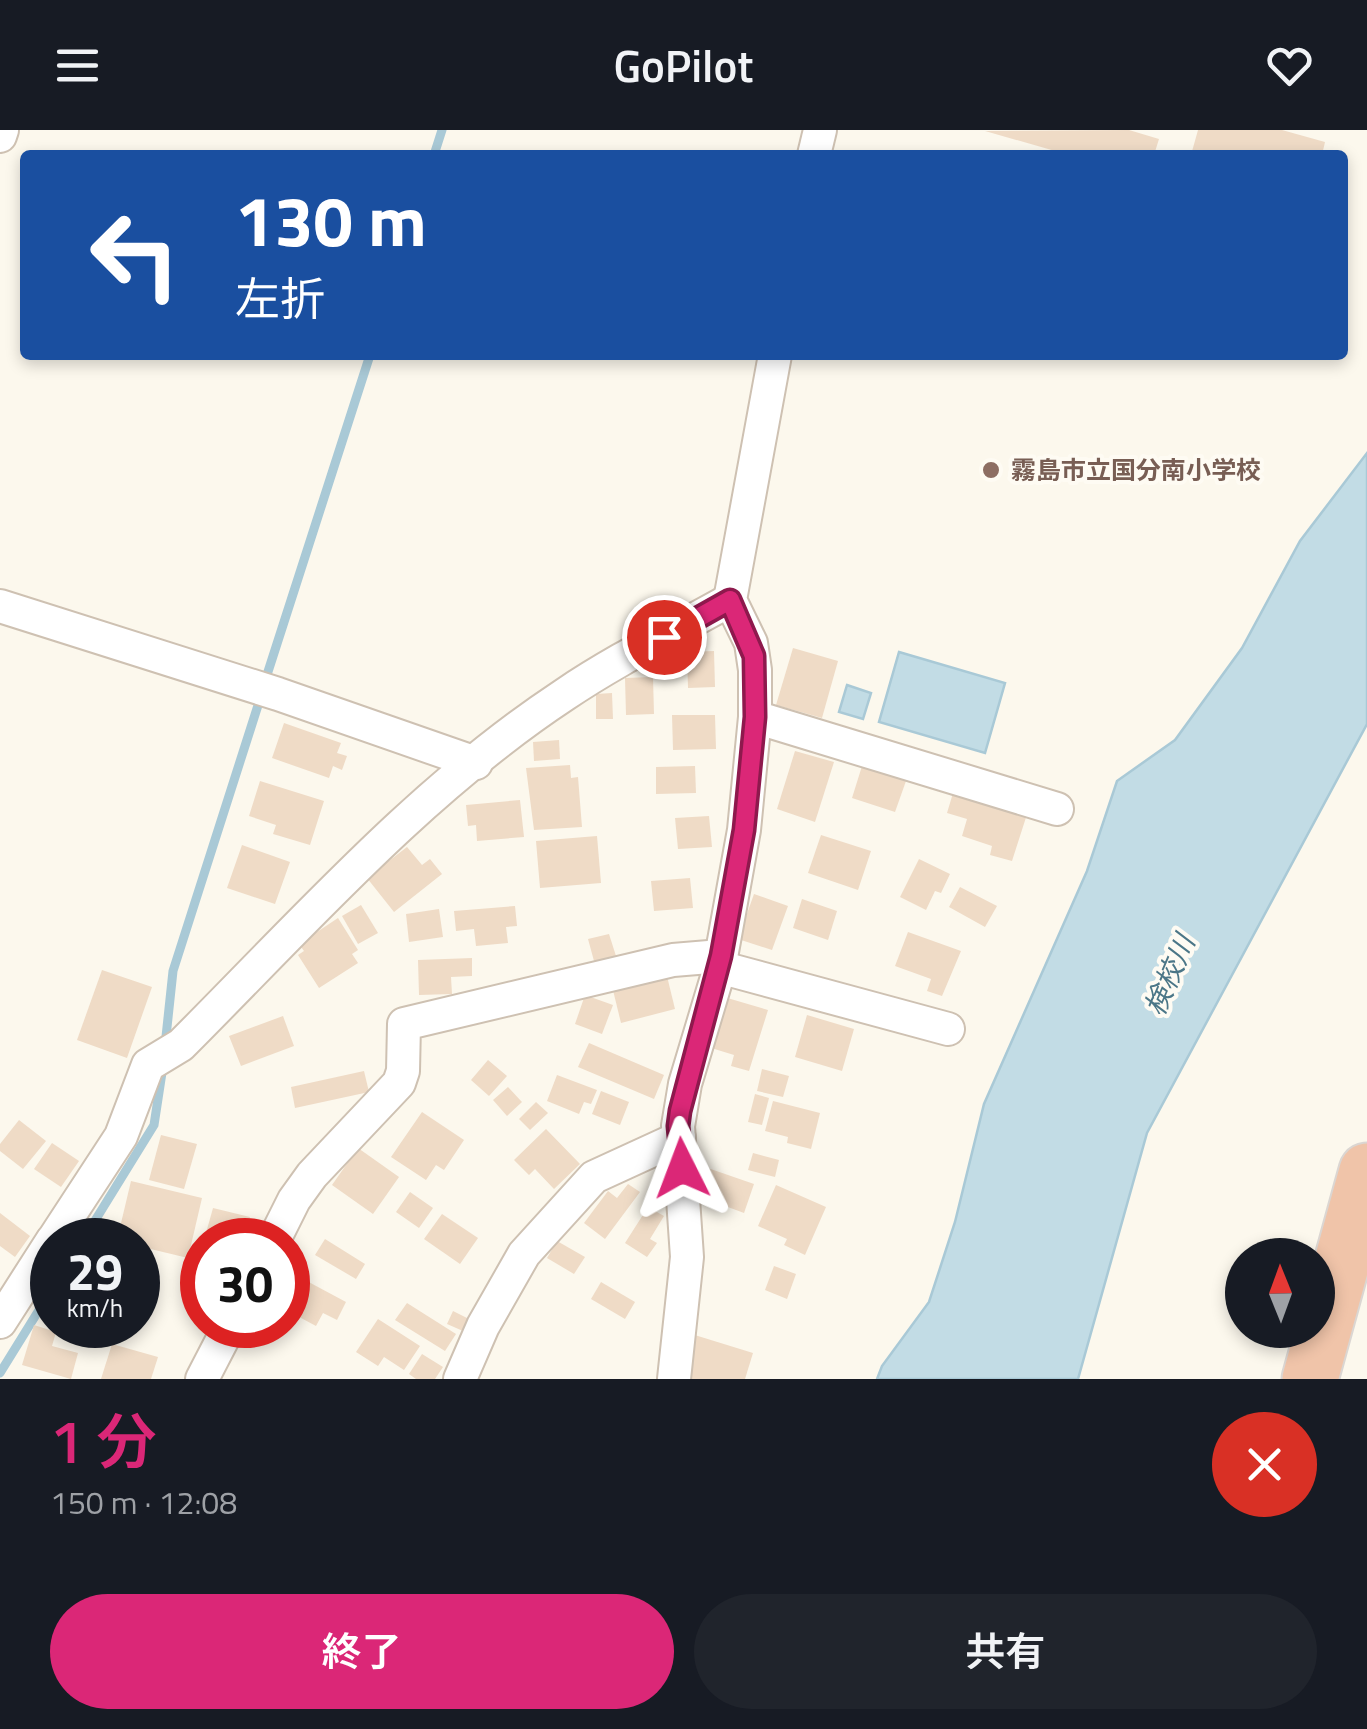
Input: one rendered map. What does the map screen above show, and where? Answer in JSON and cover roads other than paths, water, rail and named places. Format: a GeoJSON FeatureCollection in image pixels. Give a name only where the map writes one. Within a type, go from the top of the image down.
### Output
{"type":"FeatureCollection","features":[{"type":"Feature","properties":{"kind":"highway"},"geometry":{"type":"LineString","coordinates":[[1310,1379],[1367,1171]]}},
{"type":"Feature","properties":{"kind":"street"},"geometry":{"type":"LineString","coordinates":[[674,1379],[687,1257],[678,1126],[720,962],[744,830],[755,717],[754,656],[730,600],[774,360]]}},
{"type":"Feature","properties":{"kind":"street"},"geometry":{"type":"LineString","coordinates":[[67,1218],[121,1136],[148,1065],[180,1045],[404,824],[564,694],[730,600]]}},
{"type":"Feature","properties":{"kind":"street"},"geometry":{"type":"LineString","coordinates":[[0,606],[265,690],[476,763]]}},
{"type":"Feature","properties":{"kind":"street"},"geometry":{"type":"LineString","coordinates":[[755,717],[1057,809]]}},
{"type":"Feature","properties":{"kind":"street"},"geometry":{"type":"LineString","coordinates":[[285,1218],[312,1175],[399,1083],[404,1024],[673,960],[720,962],[948,1029]]}},
{"type":"Feature","properties":{"kind":"street"},"geometry":{"type":"LineString","coordinates":[[460,1379],[483,1326],[524,1254],[594,1177],[680,1138]]}},
{"type":"Feature","properties":{"kind":"street"},"geometry":{"type":"LineString","coordinates":[[0,1322],[30,1276]]}},
{"type":"Feature","properties":{"kind":"street"},"geometry":{"type":"LineString","coordinates":[[202,1379],[218,1348]]}},
{"type":"Feature","properties":{"kind":"water","name":"検校川"},"geometry":{"type":"Polygon","coordinates":[[[1367,453],[1367,724],[1147,1133],[1078,1379],[877,1379],[882,1366],[929,1302],[955,1222],[984,1104],[1087,871],[1117,781],[1175,740],[1242,648],[1300,541],[1367,453]]]}},
{"type":"Feature","properties":{"kind":"water"},"geometry":{"type":"Polygon","coordinates":[[[899,652],[1005,683],[985,753],[879,722],[899,652]]]}},
{"type":"Feature","properties":{"kind":"water"},"geometry":{"type":"Polygon","coordinates":[[[847,685],[871,693],[863,719],[839,712],[847,685]]]}},
{"type":"Feature","properties":{"kind":"waterway"},"geometry":{"type":"LineString","coordinates":[[436,150],[442,130]]}},
{"type":"Feature","properties":{"kind":"waterway"},"geometry":{"type":"LineString","coordinates":[[265,681],[368,360]]}},
{"type":"Feature","properties":{"kind":"waterway"},"geometry":{"type":"LineString","coordinates":[[165,1046],[173,971],[261,696]]}},
{"type":"Feature","properties":{"kind":"waterway"},"geometry":{"type":"LineString","coordinates":[[97,1218],[154,1125],[163,1066]]}},
{"type":"Feature","properties":{"kind":"waterway"},"geometry":{"type":"LineString","coordinates":[[0,1373],[30,1325]]}},
{"type":"Feature","properties":{"kind":"place","name":"霧島市立国分南小学校"},"geometry":{"type":"Point","coordinates":[991,470]}}]}
